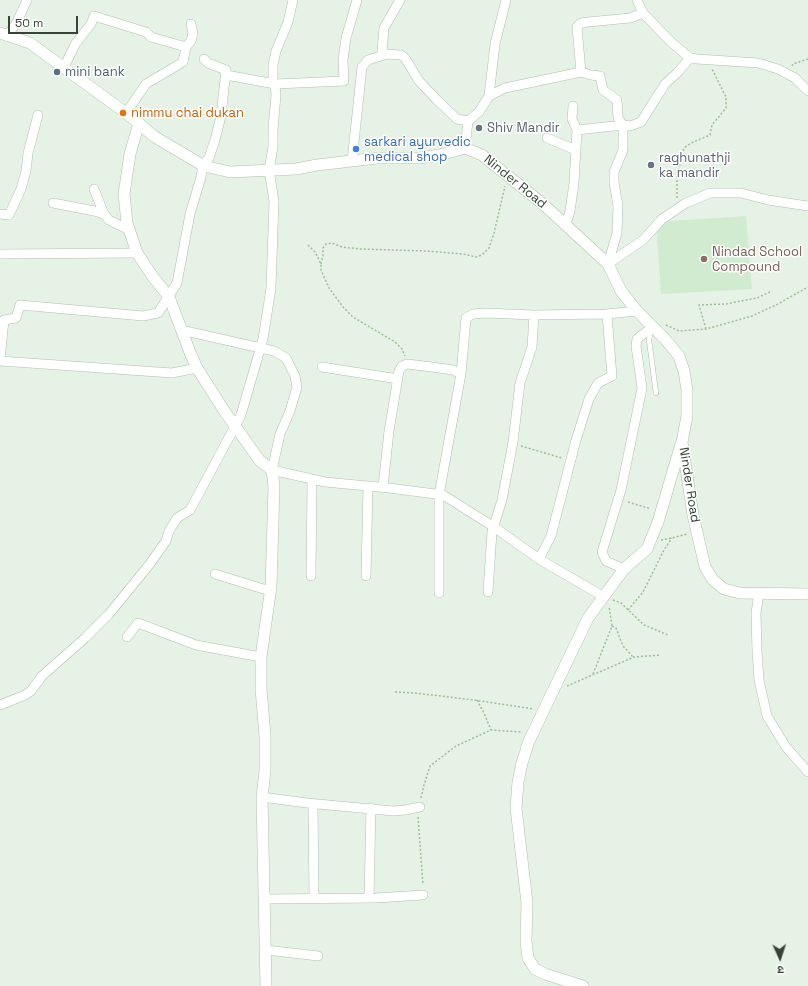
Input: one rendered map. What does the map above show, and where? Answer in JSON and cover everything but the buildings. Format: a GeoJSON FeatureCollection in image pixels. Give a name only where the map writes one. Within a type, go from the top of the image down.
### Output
{"type":"FeatureCollection","features":[{"type":"Feature","properties":{"kind":"street"},"geometry":{"type":"LineString","coordinates":[[27,0],[17,22],[4,34],[30,43],[155,136],[203,165],[230,172],[296,169],[377,158],[420,158],[440,155],[465,148],[468,121],[479,112],[489,96],[495,44],[506,0]]}},
{"type":"Feature","properties":{"kind":"street"},"geometry":{"type":"LineString","coordinates":[[0,705],[31,691],[42,676],[109,614],[149,565],[166,541],[169,531],[177,518],[190,510],[241,415],[261,348],[271,288],[274,201],[269,170],[273,147],[275,84],[273,81],[275,58],[288,22],[293,0]]}},
{"type":"Feature","properties":{"kind":"street"},"geometry":{"type":"LineString","coordinates":[[226,75],[275,84],[344,81],[343,60],[346,38],[357,0]]}},
{"type":"Feature","properties":{"kind":"street"},"geometry":{"type":"LineString","coordinates":[[387,54],[384,54],[382,51],[384,28],[400,0]]}},
{"type":"Feature","properties":{"kind":"street"},"geometry":{"type":"LineString","coordinates":[[637,0],[643,13],[671,42],[690,58],[758,63],[778,69],[795,78],[808,91]]}},
{"type":"Feature","properties":{"kind":"street"},"geometry":{"type":"LineString","coordinates":[[581,72],[577,26],[581,23],[630,18],[643,13]]}},
{"type":"Feature","properties":{"kind":"street"},"geometry":{"type":"LineString","coordinates":[[64,67],[76,42],[91,24],[94,16],[146,32],[151,37],[186,47]]}},
{"type":"Feature","properties":{"kind":"street"},"geometry":{"type":"LineString","coordinates":[[126,113],[146,84],[183,62],[186,47],[191,41],[193,33],[191,24]]}},
{"type":"Feature","properties":{"kind":"street"},"geometry":{"type":"LineString","coordinates":[[352,161],[362,67],[368,60],[387,54],[401,55],[405,58],[419,81],[436,99],[457,118],[468,121]]}},
{"type":"Feature","properties":{"kind":"street"},"geometry":{"type":"LineString","coordinates":[[577,130],[623,125],[630,126],[641,122],[664,84],[677,73],[690,58]]}},
{"type":"Feature","properties":{"kind":"street"},"geometry":{"type":"LineString","coordinates":[[197,368],[172,374],[0,360],[4,320],[16,318],[20,305],[143,316],[158,313],[169,297],[177,282],[190,214],[203,165],[209,158],[221,116],[226,70],[208,63],[204,59]]}},
{"type":"Feature","properties":{"kind":"street"},"geometry":{"type":"LineString","coordinates":[[489,96],[505,88],[581,72],[600,76],[603,90],[617,100],[618,118],[623,125],[623,150],[614,172],[618,206],[618,233],[608,264]]}},
{"type":"Feature","properties":{"kind":"street"},"geometry":{"type":"LineString","coordinates":[[566,224],[570,211],[574,182],[576,150],[577,130],[572,119],[573,106]]}},
{"type":"Feature","properties":{"kind":"street"},"geometry":{"type":"LineString","coordinates":[[0,214],[9,215],[21,189],[38,115]]}},
{"type":"Feature","properties":{"kind":"street"},"geometry":{"type":"LineString","coordinates":[[139,123],[130,154],[124,194],[125,215],[137,253],[169,297],[190,355],[197,368],[235,427],[260,461],[272,470],[326,482],[383,487],[439,495],[448,498],[494,527],[539,560],[604,597]]}},
{"type":"Feature","properties":{"kind":"street"},"geometry":{"type":"LineString","coordinates":[[547,138],[576,150]]}},
{"type":"Feature","properties":{"kind":"street","name":"Ninder Road"},"geometry":{"type":"LineString","coordinates":[[465,148],[482,155],[543,204],[608,264],[621,291],[636,311],[679,356],[684,371],[687,390],[687,416],[682,442],[693,515],[705,566],[713,580],[724,589],[740,593],[808,594]]}},
{"type":"Feature","properties":{"kind":"street"},"geometry":{"type":"LineString","coordinates":[[94,189],[104,214],[109,220],[129,230]]}},
{"type":"Feature","properties":{"kind":"street"},"geometry":{"type":"LineString","coordinates":[[608,264],[643,240],[662,219],[686,203],[710,193],[741,193],[768,200],[808,206]]}},
{"type":"Feature","properties":{"kind":"street"},"geometry":{"type":"LineString","coordinates":[[53,203],[104,214]]}},
{"type":"Feature","properties":{"kind":"street"},"geometry":{"type":"LineString","coordinates":[[0,254],[137,253]]}},
{"type":"Feature","properties":{"kind":"street"},"geometry":{"type":"LineString","coordinates":[[439,593],[439,495],[461,374],[466,318],[473,314],[485,312],[534,315],[607,314],[636,311]]}},
{"type":"Feature","properties":{"kind":"street"},"geometry":{"type":"LineString","coordinates":[[539,560],[551,536],[589,399],[598,383],[612,376],[607,314]]}},
{"type":"Feature","properties":{"kind":"street"},"geometry":{"type":"LineString","coordinates":[[488,592],[492,532],[502,500],[513,442],[520,383],[532,347],[534,315]]}},
{"type":"Feature","properties":{"kind":"street"},"geometry":{"type":"LineString","coordinates":[[624,569],[606,561],[602,552],[618,499],[642,388],[636,346],[637,339],[652,327]]}},
{"type":"Feature","properties":{"kind":"street"},"geometry":{"type":"LineString","coordinates":[[181,330],[274,351],[286,358],[296,376],[297,387],[290,411],[280,434],[272,470],[274,486],[270,592],[261,657],[261,689],[265,736],[265,771],[262,797],[266,986]]}},
{"type":"Feature","properties":{"kind":"street"},"geometry":{"type":"LineString","coordinates":[[383,487],[389,431],[399,371],[402,366],[407,364],[453,370],[461,374]]}},
{"type":"Feature","properties":{"kind":"street"},"geometry":{"type":"LineString","coordinates":[[322,368],[398,379]]}},
{"type":"Feature","properties":{"kind":"street"},"geometry":{"type":"LineString","coordinates":[[583,986],[545,974],[535,969],[528,958],[526,941],[527,903],[516,808],[518,782],[522,763],[533,733],[588,618],[624,569],[647,549],[661,513],[682,442]]}},
{"type":"Feature","properties":{"kind":"street"},"geometry":{"type":"LineString","coordinates":[[311,576],[312,479]]}},
{"type":"Feature","properties":{"kind":"street"},"geometry":{"type":"LineString","coordinates":[[366,576],[368,486]]}},
{"type":"Feature","properties":{"kind":"street"},"geometry":{"type":"LineString","coordinates":[[215,574],[270,592]]}},
{"type":"Feature","properties":{"kind":"street"},"geometry":{"type":"LineString","coordinates":[[760,593],[756,613],[757,651],[759,680],[767,716],[786,747],[808,772]]}},
{"type":"Feature","properties":{"kind":"street"},"geometry":{"type":"LineString","coordinates":[[127,636],[138,624],[196,645],[261,657]]}},
{"type":"Feature","properties":{"kind":"street"},"geometry":{"type":"LineString","coordinates":[[262,797],[313,804],[393,810],[405,810],[420,807]]}},
{"type":"Feature","properties":{"kind":"street"},"geometry":{"type":"LineString","coordinates":[[313,804],[314,898]]}},
{"type":"Feature","properties":{"kind":"street"},"geometry":{"type":"LineString","coordinates":[[369,898],[371,808]]}},
{"type":"Feature","properties":{"kind":"street"},"geometry":{"type":"LineString","coordinates":[[265,899],[369,898],[424,895]]}},
{"type":"Feature","properties":{"kind":"street"},"geometry":{"type":"LineString","coordinates":[[266,950],[318,956]]}},
{"type":"Feature","properties":{"kind":"lane"},"geometry":{"type":"LineString","coordinates":[[652,327],[649,340],[656,392]]}},
{"type":"Feature","properties":{"kind":"path"},"geometry":{"type":"LineString","coordinates":[[786,74],[793,64],[808,59]]}},
{"type":"Feature","properties":{"kind":"path"},"geometry":{"type":"LineString","coordinates":[[677,209],[677,176],[684,148],[691,143],[710,135],[712,125],[726,108],[726,97],[708,60]]}},
{"type":"Feature","properties":{"kind":"path"},"geometry":{"type":"LineString","coordinates":[[321,264],[323,248],[326,244],[332,243],[342,247],[360,249],[426,251],[463,254],[476,257],[482,255],[489,248],[494,233],[506,175]]}},
{"type":"Feature","properties":{"kind":"path"},"geometry":{"type":"LineString","coordinates":[[308,245],[315,252],[321,264],[328,288],[343,308],[353,317],[395,342],[405,354],[407,364]]}},
{"type":"Feature","properties":{"kind":"path"},"geometry":{"type":"LineString","coordinates":[[665,324],[679,331],[706,329],[752,316],[776,305],[808,287]]}},
{"type":"Feature","properties":{"kind":"path"},"geometry":{"type":"LineString","coordinates":[[706,329],[699,305],[726,304],[757,298],[772,291]]}},
{"type":"Feature","properties":{"kind":"path"},"geometry":{"type":"LineString","coordinates":[[513,442],[571,461]]}},
{"type":"Feature","properties":{"kind":"path"},"geometry":{"type":"LineString","coordinates":[[618,499],[661,513]]}},
{"type":"Feature","properties":{"kind":"path"},"geometry":{"type":"LineString","coordinates":[[651,539],[665,540],[685,534],[694,534],[698,536]]}},
{"type":"Feature","properties":{"kind":"path"},"geometry":{"type":"LineString","coordinates":[[628,610],[643,592],[664,550],[672,538]]}},
{"type":"Feature","properties":{"kind":"path"},"geometry":{"type":"LineString","coordinates":[[604,597],[620,603],[644,625],[668,635]]}},
{"type":"Feature","properties":{"kind":"path"},"geometry":{"type":"LineString","coordinates":[[592,675],[612,626],[610,608],[604,597]]}},
{"type":"Feature","properties":{"kind":"path"},"geometry":{"type":"LineString","coordinates":[[612,626],[616,628],[623,646],[634,657]]}},
{"type":"Feature","properties":{"kind":"path"},"geometry":{"type":"LineString","coordinates":[[552,692],[634,657],[661,655]]}},
{"type":"Feature","properties":{"kind":"path"},"geometry":{"type":"LineString","coordinates":[[395,692],[477,700],[543,711]]}},
{"type":"Feature","properties":{"kind":"path"},"geometry":{"type":"LineString","coordinates":[[477,700],[491,730]]}},
{"type":"Feature","properties":{"kind":"path"},"geometry":{"type":"LineString","coordinates":[[424,895],[418,817],[424,785],[430,766],[456,746],[491,730],[533,733]]}},
{"type":"Feature","properties":{"kind":"shaded area","name":"Nindad School Compound"},"geometry":{"type":"Polygon","coordinates":[[[746,216],[752,289],[661,294],[656,222],[746,216]]]}},
{"type":"Feature","properties":{"kind":"place","name":"mini bank"},"geometry":{"type":"Point","coordinates":[57,72]}},
{"type":"Feature","properties":{"kind":"place","name":"nimmu chai dukan"},"geometry":{"type":"Point","coordinates":[123,113]}},
{"type":"Feature","properties":{"kind":"place","name":"Shiv Mandir"},"geometry":{"type":"Point","coordinates":[479,128]}},
{"type":"Feature","properties":{"kind":"place","name":"sarkari ayurvedic medical shop"},"geometry":{"type":"Point","coordinates":[356,149]}},
{"type":"Feature","properties":{"kind":"place","name":"raghunathji ka mandir"},"geometry":{"type":"Point","coordinates":[651,165]}},
{"type":"Feature","properties":{"kind":"place","name":"Nindad School Compound"},"geometry":{"type":"Point","coordinates":[704,259]}}]}
